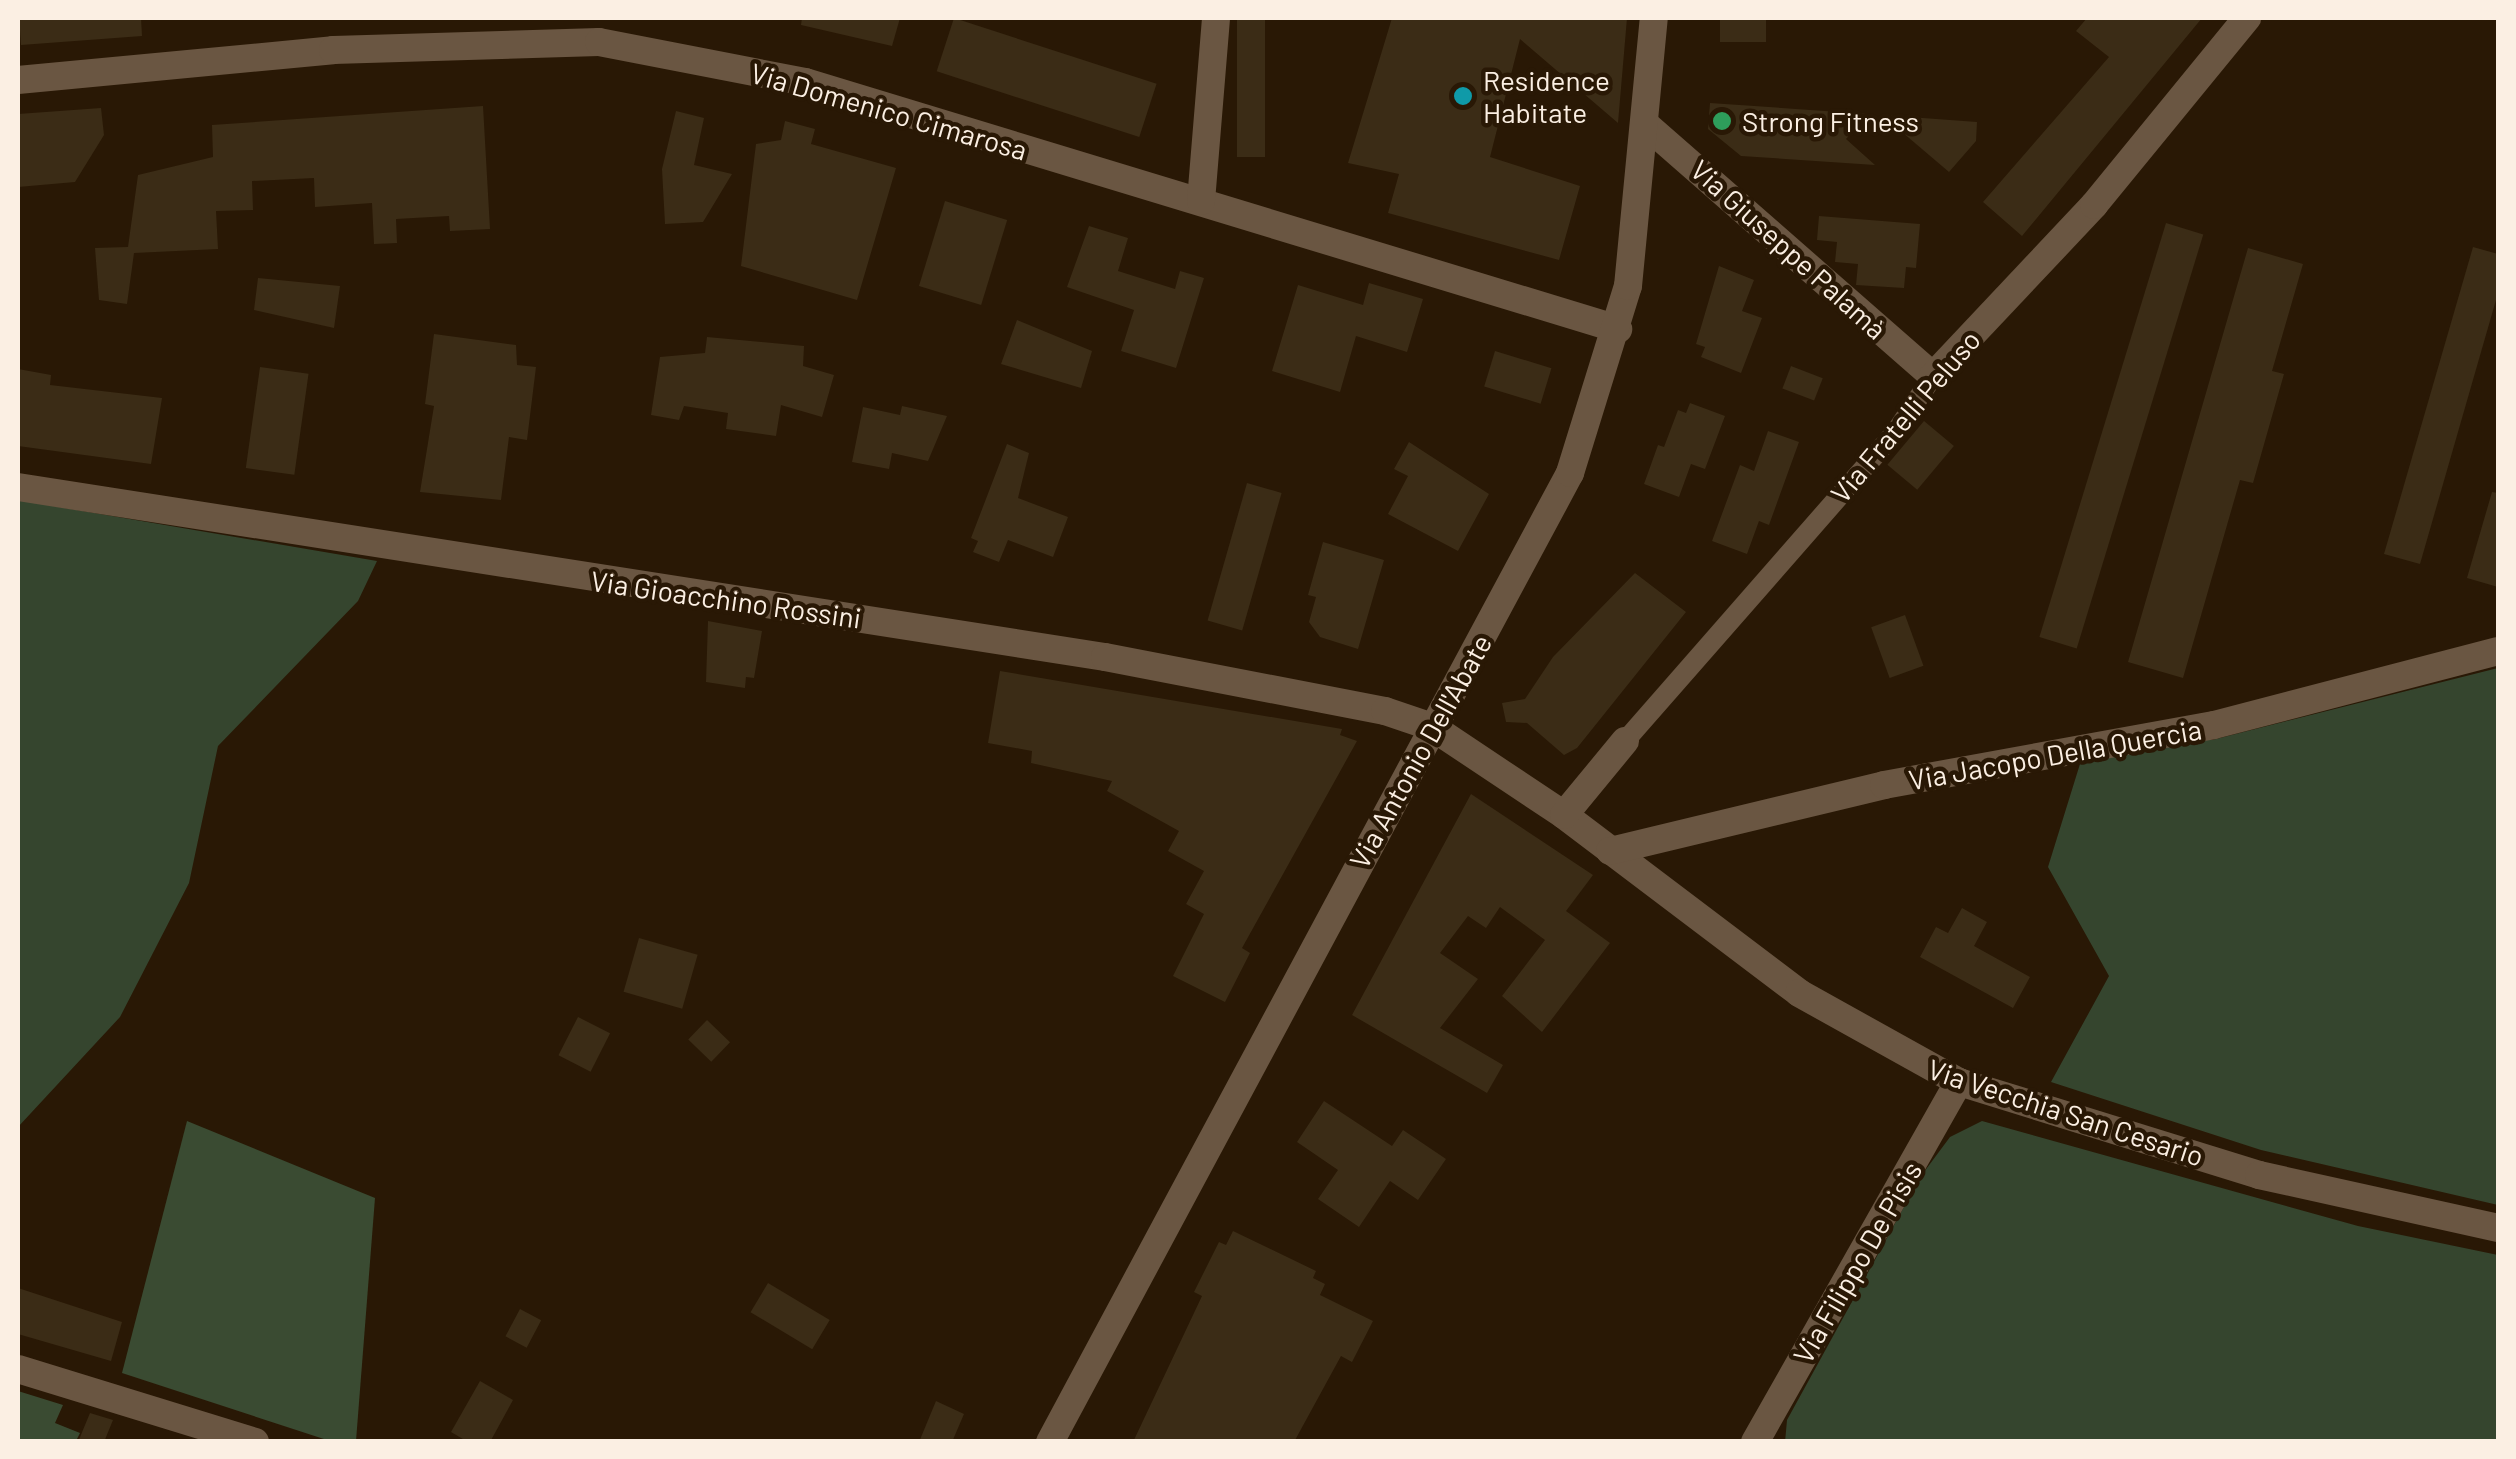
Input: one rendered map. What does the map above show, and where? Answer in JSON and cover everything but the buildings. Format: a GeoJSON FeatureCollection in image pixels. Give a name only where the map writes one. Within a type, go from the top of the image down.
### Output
{"type":"FeatureCollection","features":[{"type":"Feature","properties":{"kind":"street"},"geometry":{"type":"LineString","coordinates":[[1201,201],[1216,18]]}},
{"type":"Feature","properties":{"kind":"street","name":"Via Antonio Dell'Abate"},"geometry":{"type":"LineString","coordinates":[[1050,1441],[1570,473],[1618,329],[1645,124],[1654,18]]}},
{"type":"Feature","properties":{"kind":"street","name":"Via Fratelli Peluso"},"geometry":{"type":"LineString","coordinates":[[1564,816],[1894,433],[1932,376],[2094,205],[2247,18]]}},
{"type":"Feature","properties":{"kind":"street","name":"Via Domenico Cimarosa"},"geometry":{"type":"LineString","coordinates":[[18,80],[333,50],[599,42],[805,82],[1618,329]]}},
{"type":"Feature","properties":{"kind":"street","name":"Via Giuseppe Palamà"},"geometry":{"type":"LineString","coordinates":[[1645,124],[1932,376]]}},
{"type":"Feature","properties":{"kind":"street","name":"Via Gioacchino Rossini"},"geometry":{"type":"LineString","coordinates":[[18,486],[1106,656],[1309,693],[1432,727]]}},
{"type":"Feature","properties":{"kind":"street","name":"Via Jacopo Della Quercia"},"geometry":{"type":"LineString","coordinates":[[1610,850],[1902,781],[2264,714],[2498,652]]}},
{"type":"Feature","properties":{"kind":"street","name":"Via Vecchia San Cesario"},"geometry":{"type":"LineString","coordinates":[[1432,727],[1564,816],[1799,994],[1959,1082],[2259,1174],[2498,1228]]}},
{"type":"Feature","properties":{"kind":"street","name":"Via Filippo De Pisis"},"geometry":{"type":"LineString","coordinates":[[1755,1442],[1959,1082]]}},
{"type":"Feature","properties":{"kind":"street"},"geometry":{"type":"LineString","coordinates":[[18,1369],[256,1442]]}},
{"type":"Feature","properties":{"kind":"green space"},"geometry":{"type":"Polygon","coordinates":[[[18,500],[377,561],[358,601],[218,746],[189,883],[120,1017],[18,1127],[18,500]]]}},
{"type":"Feature","properties":{"kind":"green space"},"geometry":{"type":"Polygon","coordinates":[[[2498,668],[2498,1205],[2261,1150],[2051,1082],[2109,976],[2048,867],[2084,751],[2122,757],[2163,737],[2212,740],[2498,668]]]}},
{"type":"Feature","properties":{"kind":"green space"},"geometry":{"type":"Polygon","coordinates":[[[187,1121],[375,1198],[356,1441],[330,1441],[122,1373],[187,1121]]]}},
{"type":"Feature","properties":{"kind":"green space"},"geometry":{"type":"Polygon","coordinates":[[[1982,1121],[2358,1226],[2498,1255],[2498,1441],[1785,1442],[1787,1420],[1921,1176],[1950,1137],[1982,1121]]]}},
{"type":"Feature","properties":{"kind":"green space"},"geometry":{"type":"Polygon","coordinates":[[[18,1391],[63,1405],[55,1423],[80,1433],[76,1441],[18,1441],[18,1391]]]}},
{"type":"Feature","properties":{"kind":"place","name":"Residence Habitate"},"geometry":{"type":"Point","coordinates":[1463,96]}},
{"type":"Feature","properties":{"kind":"place","name":"Strong Fitness"},"geometry":{"type":"Point","coordinates":[1722,121]}}]}
